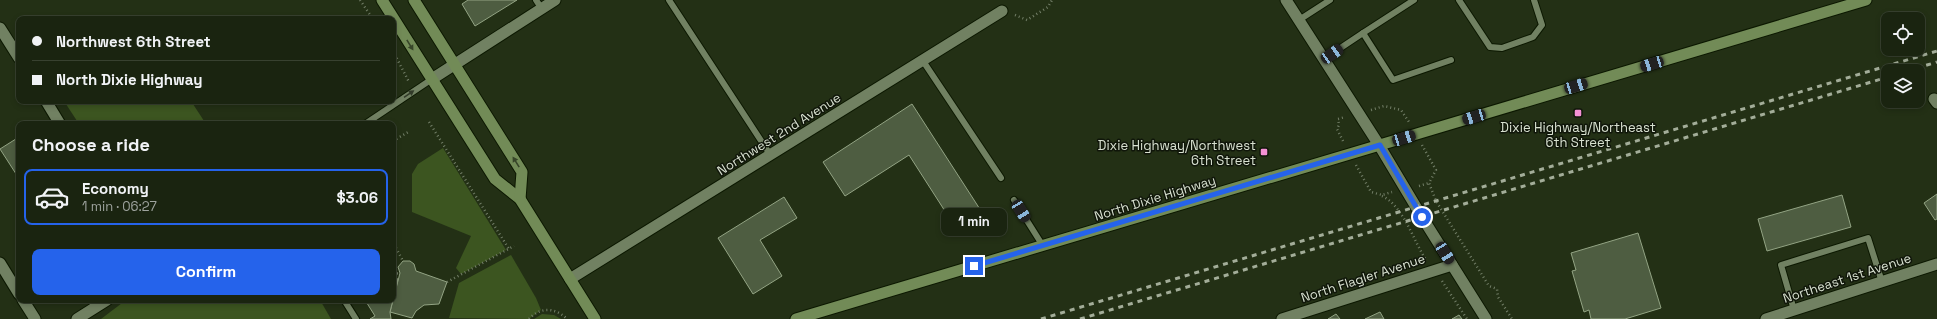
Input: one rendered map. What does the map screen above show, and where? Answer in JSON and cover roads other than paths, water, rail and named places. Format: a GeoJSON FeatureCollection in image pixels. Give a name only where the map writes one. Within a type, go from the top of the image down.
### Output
{"type":"FeatureCollection","features":[{"type":"Feature","properties":{"kind":"main road"},"geometry":{"type":"LineString","coordinates":[[382,0],[392,16]]}},
{"type":"Feature","properties":{"kind":"main road","name":"North Dixie Highway"},"geometry":{"type":"LineString","coordinates":[[796,319],[1866,0]]}},
{"type":"Feature","properties":{"kind":"main road"},"geometry":{"type":"LineString","coordinates":[[417,1],[522,172],[520,199]]}},
{"type":"Feature","properties":{"kind":"main road"},"geometry":{"type":"LineString","coordinates":[[396,22],[494,179],[520,199],[595,319]]}},
{"type":"Feature","properties":{"kind":"street"},"geometry":{"type":"LineString","coordinates":[[432,79],[539,4],[555,0]]}},
{"type":"Feature","properties":{"kind":"street"},"geometry":{"type":"LineString","coordinates":[[1286,0],[1380,145],[1486,319]]}},
{"type":"Feature","properties":{"kind":"street","name":"Northwest 2nd Avenue"},"geometry":{"type":"LineString","coordinates":[[570,279],[1002,11]]}},
{"type":"Feature","properties":{"kind":"street"},"geometry":{"type":"LineString","coordinates":[[0,28],[16,53]]}},
{"type":"Feature","properties":{"kind":"street"},"geometry":{"type":"LineString","coordinates":[[48,104],[58,121]]}},
{"type":"Feature","properties":{"kind":"street"},"geometry":{"type":"LineString","coordinates":[[0,263],[16,289]]}},
{"type":"Feature","properties":{"kind":"street","name":"Northeast 1st Avenue"},"geometry":{"type":"LineString","coordinates":[[1766,319],[1793,314],[1937,264]]}},
{"type":"Feature","properties":{"kind":"street","name":"North Flagler Avenue"},"geometry":{"type":"LineString","coordinates":[[1282,319],[1452,265]]}},
{"type":"Feature","properties":{"kind":"street"},"geometry":{"type":"LineString","coordinates":[[25,303],[35,319]]}},
{"type":"Feature","properties":{"kind":"street"},"geometry":{"type":"LineString","coordinates":[[78,319],[102,303]]}},
{"type":"Feature","properties":{"kind":"lane"},"geometry":{"type":"LineString","coordinates":[[669,0],[770,156]]}},
{"type":"Feature","properties":{"kind":"lane"},"geometry":{"type":"LineString","coordinates":[[1299,20],[1330,0]]}},
{"type":"Feature","properties":{"kind":"lane"},"geometry":{"type":"LineString","coordinates":[[1324,59],[1414,0]]}},
{"type":"Feature","properties":{"kind":"lane"},"geometry":{"type":"LineString","coordinates":[[1459,0],[1490,47],[1502,48],[1533,37],[1542,25],[1534,0]]}},
{"type":"Feature","properties":{"kind":"lane"},"geometry":{"type":"LineString","coordinates":[[1363,33],[1393,80],[1451,60]]}},
{"type":"Feature","properties":{"kind":"lane"},"geometry":{"type":"LineString","coordinates":[[923,61],[1001,178]]}},
{"type":"Feature","properties":{"kind":"lane"},"geometry":{"type":"LineString","coordinates":[[396,103],[432,79]]}},
{"type":"Feature","properties":{"kind":"lane"},"geometry":{"type":"LineString","coordinates":[[369,121],[395,104]]}},
{"type":"Feature","properties":{"kind":"lane"},"geometry":{"type":"LineString","coordinates":[[1014,200],[1043,246]]}},
{"type":"Feature","properties":{"kind":"lane"},"geometry":{"type":"LineString","coordinates":[[1793,314],[1781,264],[1868,238],[1882,282]]}},
{"type":"Feature","properties":{"kind":"lane"},"geometry":{"type":"LineString","coordinates":[[346,303],[356,319]]}},
{"type":"Feature","properties":{"kind":"railway"},"geometry":{"type":"LineString","coordinates":[[1041,319],[1937,51]]}},
{"type":"Feature","properties":{"kind":"railway"},"geometry":{"type":"LineString","coordinates":[[1925,66],[1937,62]]}},
{"type":"Feature","properties":{"kind":"railway"},"geometry":{"type":"LineString","coordinates":[[1080,319],[1881,79]]}},
{"type":"Feature","properties":{"kind":"place","name":"Dixie Highway/Northeast 6th Street"},"geometry":{"type":"Point","coordinates":[1578,113]}},
{"type":"Feature","properties":{"kind":"place","name":"Dixie Highway/Northwest 6th Street"},"geometry":{"type":"Point","coordinates":[1264,152]}}]}
